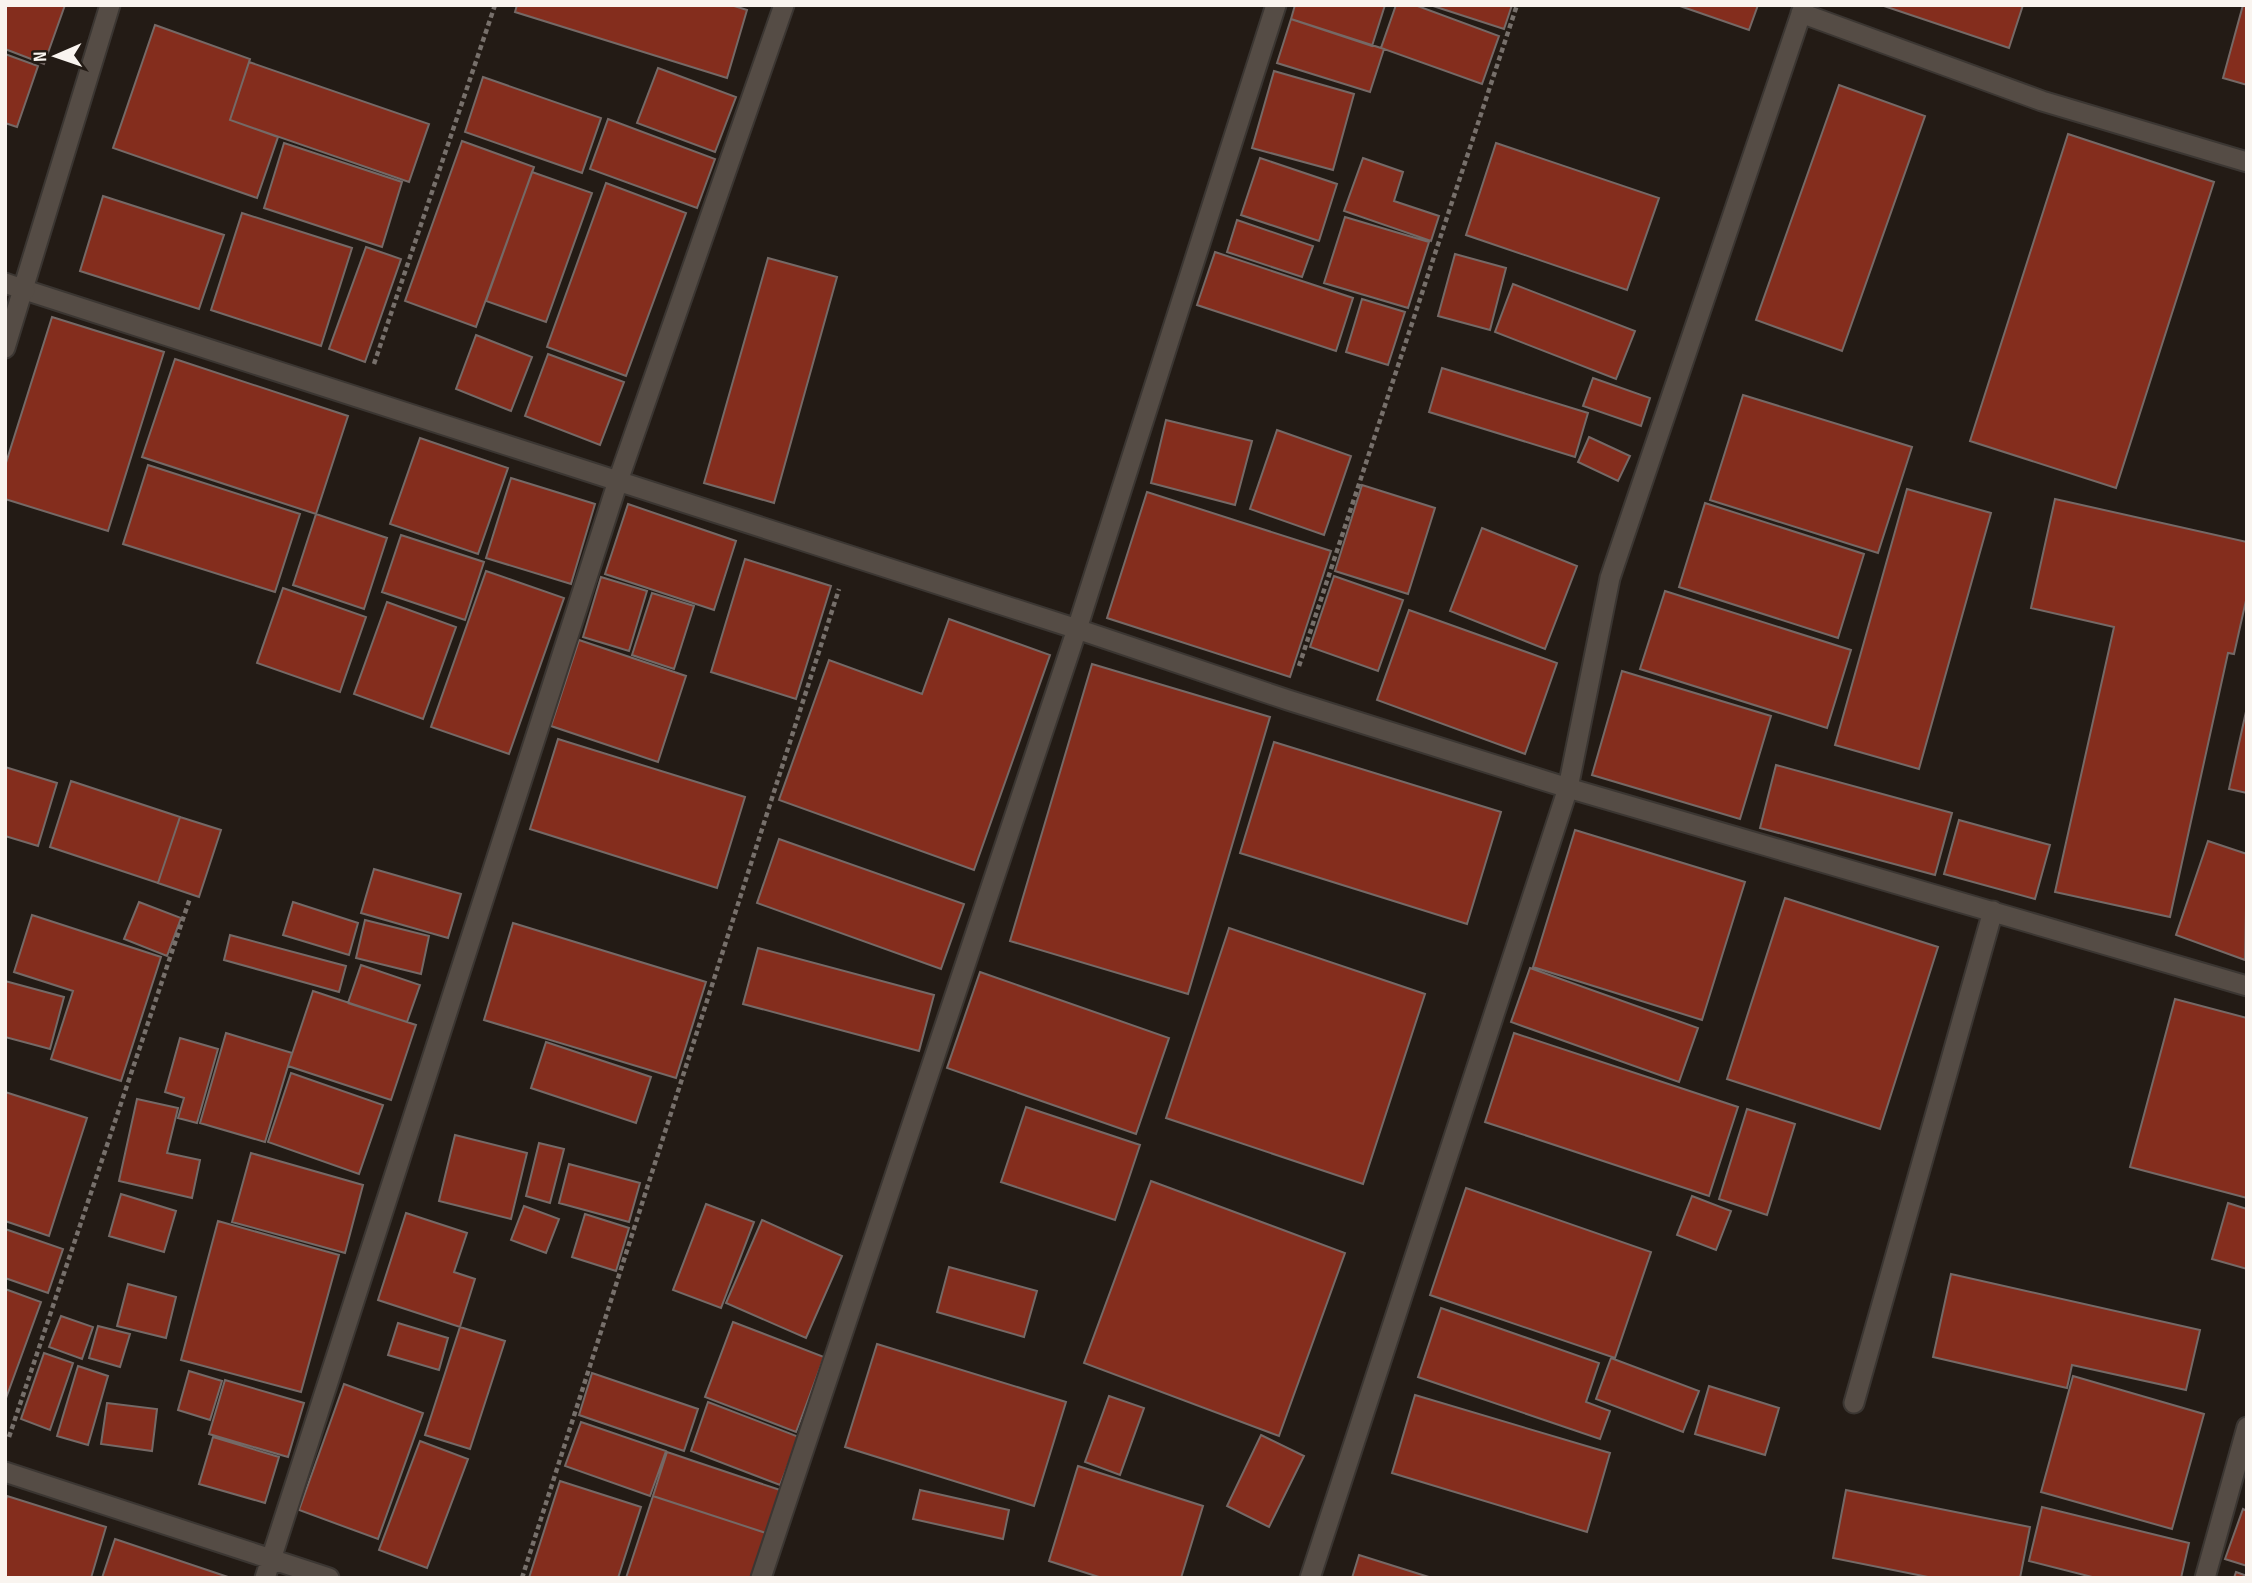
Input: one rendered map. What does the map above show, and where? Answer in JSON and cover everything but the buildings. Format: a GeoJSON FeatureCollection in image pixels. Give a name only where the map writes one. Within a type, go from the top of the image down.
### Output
{"type":"FeatureCollection","features":[{"type":"Feature","properties":{"kind":"street"},"geometry":{"type":"LineString","coordinates":[[5,348],[25,290],[110,5]]}},
{"type":"Feature","properties":{"kind":"street"},"geometry":{"type":"LineString","coordinates":[[265,1578],[618,481],[784,5]]}},
{"type":"Feature","properties":{"kind":"street"},"geometry":{"type":"LineString","coordinates":[[761,1578],[1077,629],[1276,5]]}},
{"type":"Feature","properties":{"kind":"street"},"geometry":{"type":"LineString","coordinates":[[1310,1578],[1568,788],[1610,578],[1802,9],[2042,101],[2247,162]]}},
{"type":"Feature","properties":{"kind":"street"},"geometry":{"type":"LineString","coordinates":[[5,283],[1077,629],[1287,700],[1568,788],[2247,986]]}},
{"type":"Feature","properties":{"kind":"street"},"geometry":{"type":"LineString","coordinates":[[1854,1403],[1993,911]]}},
{"type":"Feature","properties":{"kind":"street"},"geometry":{"type":"LineString","coordinates":[[2205,1578],[2247,1427]]}},
{"type":"Feature","properties":{"kind":"street"},"geometry":{"type":"LineString","coordinates":[[5,1472],[329,1578]]}},
{"type":"Feature","properties":{"kind":"path"},"geometry":{"type":"LineString","coordinates":[[363,398],[495,5]]}},
{"type":"Feature","properties":{"kind":"path"},"geometry":{"type":"LineString","coordinates":[[1287,700],[1517,5]]}},
{"type":"Feature","properties":{"kind":"path"},"geometry":{"type":"LineString","coordinates":[[522,1578],[850,556]]}},
{"type":"Feature","properties":{"kind":"path"},"geometry":{"type":"LineString","coordinates":[[5,1448],[191,898]]}}]}
